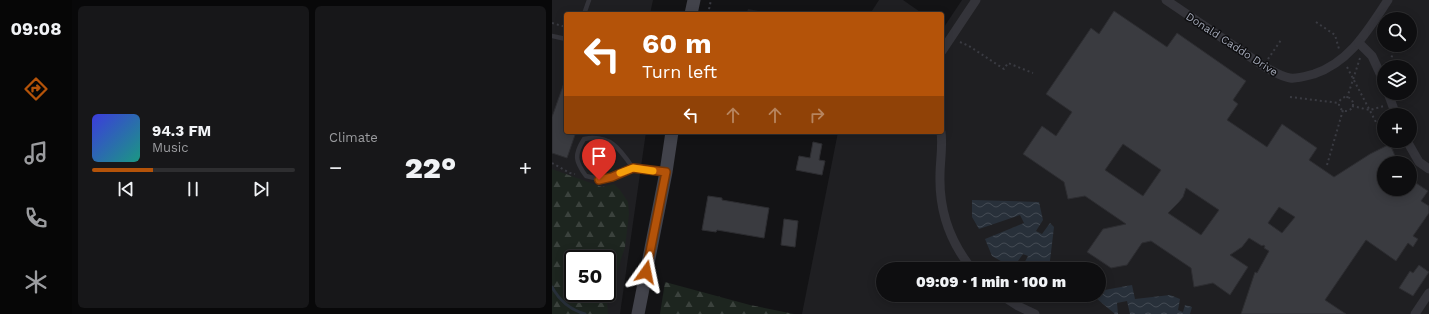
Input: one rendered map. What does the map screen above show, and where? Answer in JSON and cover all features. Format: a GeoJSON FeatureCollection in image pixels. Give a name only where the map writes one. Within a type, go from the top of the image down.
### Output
{"type":"FeatureCollection","features":[{"type":"Feature","properties":{"kind":"main road"},"geometry":{"type":"LineString","coordinates":[[691,12],[694,0]]}},
{"type":"Feature","properties":{"kind":"main road"},"geometry":{"type":"LineString","coordinates":[[638,314],[666,172],[672,134]]}},
{"type":"Feature","properties":{"kind":"street"},"geometry":{"type":"LineString","coordinates":[[944,48],[976,0]]}},
{"type":"Feature","properties":{"kind":"street","name":"Donald Caddo Drive"},"geometry":{"type":"LineString","coordinates":[[1166,0],[1263,66],[1280,76],[1290,78],[1302,77],[1321,71],[1343,59],[1361,45],[1388,0]]}},
{"type":"Feature","properties":{"kind":"street"},"geometry":{"type":"LineString","coordinates":[[1361,45],[1372,56],[1377,67]]}},
{"type":"Feature","properties":{"kind":"street"},"geometry":{"type":"LineString","coordinates":[[1391,102],[1393,108]]}},
{"type":"Feature","properties":{"kind":"street"},"geometry":{"type":"LineString","coordinates":[[941,134],[940,187],[942,211],[949,233],[966,262]]}},
{"type":"Feature","properties":{"kind":"street"},"geometry":{"type":"LineString","coordinates":[[1411,148],[1419,162],[1429,168]]}},
{"type":"Feature","properties":{"kind":"street"},"geometry":{"type":"LineString","coordinates":[[1415,314],[1429,293]]}},
{"type":"Feature","properties":{"kind":"street"},"geometry":{"type":"LineString","coordinates":[[1012,302],[1035,314]]}},
{"type":"Feature","properties":{"kind":"lane"},"geometry":{"type":"LineString","coordinates":[[585,12],[589,0]]}},
{"type":"Feature","properties":{"kind":"lane"},"geometry":{"type":"LineString","coordinates":[[552,36],[564,39]]}},
{"type":"Feature","properties":{"kind":"lane"},"geometry":{"type":"LineString","coordinates":[[633,168],[624,154],[614,144],[605,139],[593,137],[584,139],[578,149],[576,159],[586,176],[599,180],[612,177],[633,168],[666,172]]}},
{"type":"Feature","properties":{"kind":"path"},"geometry":{"type":"LineString","coordinates":[[708,12],[711,0]]}},
{"type":"Feature","properties":{"kind":"path"},"geometry":{"type":"LineString","coordinates":[[1316,22],[1335,35],[1343,59],[1377,124]]}},
{"type":"Feature","properties":{"kind":"path"},"geometry":{"type":"LineString","coordinates":[[552,24],[564,27]]}},
{"type":"Feature","properties":{"kind":"path"},"geometry":{"type":"LineString","coordinates":[[1263,66],[1281,40]]}},
{"type":"Feature","properties":{"kind":"path"},"geometry":{"type":"LineString","coordinates":[[957,41],[969,46],[1004,69],[1008,63],[1033,73]]}},
{"type":"Feature","properties":{"kind":"path"},"geometry":{"type":"LineString","coordinates":[[1348,98],[1361,45]]}},
{"type":"Feature","properties":{"kind":"path"},"geometry":{"type":"LineString","coordinates":[[1290,97],[1339,103]]}},
{"type":"Feature","properties":{"kind":"path"},"geometry":{"type":"LineString","coordinates":[[1339,103],[1343,98],[1348,98]]}},
{"type":"Feature","properties":{"kind":"path"},"geometry":{"type":"LineString","coordinates":[[1348,98],[1351,100],[1352,106]]}},
{"type":"Feature","properties":{"kind":"path"},"geometry":{"type":"LineString","coordinates":[[1352,106],[1370,110],[1376,109],[1391,102]]}},
{"type":"Feature","properties":{"kind":"path"},"geometry":{"type":"LineString","coordinates":[[1339,103],[1343,110]]}},
{"type":"Feature","properties":{"kind":"path"},"geometry":{"type":"LineString","coordinates":[[1343,110],[1349,110],[1352,106]]}},
{"type":"Feature","properties":{"kind":"path"},"geometry":{"type":"LineString","coordinates":[[1327,165],[1343,110]]}},
{"type":"Feature","properties":{"kind":"path"},"geometry":{"type":"LineString","coordinates":[[552,164],[570,173],[586,176]]}},
{"type":"Feature","properties":{"kind":"shaded area"},"geometry":{"type":"Polygon","coordinates":[[[552,0],[653,0],[650,12],[564,12],[564,134],[646,134],[620,314],[552,314],[552,0]]]}},
{"type":"Feature","properties":{"kind":"shaded area"},"geometry":{"type":"Polygon","coordinates":[[[879,0],[903,0],[920,12],[871,12],[879,0]]]}},
{"type":"Feature","properties":{"kind":"shaded area"},"geometry":{"type":"Polygon","coordinates":[[[962,0],[1429,0],[1429,314],[802,314],[838,134],[944,134],[944,27],[962,0]]]}},
{"type":"Feature","properties":{"kind":"shaded area"},"geometry":{"type":"Polygon","coordinates":[[[748,9],[764,12],[747,12],[748,9]]]}},
{"type":"Feature","properties":{"kind":"green space"},"geometry":{"type":"Polygon","coordinates":[[[600,147],[608,152],[614,159],[616,165],[612,171],[600,173],[590,171],[585,165],[586,158],[590,150],[600,147]]]}},
{"type":"Feature","properties":{"kind":"green space"},"geometry":{"type":"Polygon","coordinates":[[[552,169],[602,187],[614,184],[628,202],[629,214],[625,247],[616,274],[616,250],[564,250],[564,302],[607,302],[608,314],[552,314],[552,169]]]}},
{"type":"Feature","properties":{"kind":"green space"},"geometry":{"type":"Polygon","coordinates":[[[665,282],[750,305],[794,314],[660,314],[665,282]]]}},
{"type":"Feature","properties":{"kind":"water"},"geometry":{"type":"Polygon","coordinates":[[[972,200],[1039,202],[1043,220],[1036,231],[1042,234],[1050,223],[1054,227],[1050,262],[1025,262],[1028,256],[1023,254],[1017,262],[1002,262],[992,256],[985,239],[1024,223],[1020,215],[979,229],[972,217],[972,200]]]}},
{"type":"Feature","properties":{"kind":"water"},"geometry":{"type":"Polygon","coordinates":[[[1132,285],[1135,299],[1170,295],[1180,299],[1178,310],[1183,312],[1185,305],[1192,307],[1190,314],[1130,314],[1127,301],[1117,303],[1118,314],[1115,314],[1101,302],[1106,302],[1106,290],[1132,285]]]}},
{"type":"Feature","properties":{"kind":"building"},"geometry":{"type":"Polygon","coordinates":[[[1114,11],[1167,47],[1177,33],[1246,81],[1233,100],[1238,104],[1227,120],[1267,147],[1282,124],[1317,148],[1309,160],[1334,177],[1370,154],[1382,148],[1392,148],[1395,156],[1377,156],[1377,196],[1417,196],[1417,184],[1428,191],[1421,201],[1429,206],[1429,213],[1413,236],[1418,239],[1413,247],[1408,243],[1396,261],[1366,240],[1325,300],[1346,314],[1241,314],[1255,272],[1257,273],[1269,251],[1264,248],[1265,246],[1262,246],[1249,238],[1242,247],[1230,255],[1248,267],[1230,295],[1213,283],[1194,287],[1191,268],[1151,241],[1142,243],[1127,265],[1111,268],[1106,265],[1106,262],[1102,262],[1087,252],[1103,229],[1126,224],[1085,196],[1068,199],[1064,182],[1023,154],[1042,126],[1056,136],[1072,112],[1046,94],[1091,28],[1099,34],[1114,11]],[[1123,144],[1105,170],[1143,196],[1161,170],[1123,144]],[[1186,188],[1183,197],[1168,213],[1201,235],[1219,210],[1186,188]],[[1279,207],[1268,223],[1282,233],[1295,217],[1279,207]]]}},
{"type":"Feature","properties":{"kind":"building"},"geometry":{"type":"Polygon","coordinates":[[[564,83],[564,134],[575,134],[567,158],[552,153],[552,117],[564,83]]]}},
{"type":"Feature","properties":{"kind":"building"},"geometry":{"type":"Polygon","coordinates":[[[813,142],[822,144],[819,160],[825,161],[822,175],[796,170],[799,156],[810,158],[813,142]]]}},
{"type":"Feature","properties":{"kind":"building"},"geometry":{"type":"Polygon","coordinates":[[[708,196],[722,198],[722,200],[769,208],[764,238],[717,230],[716,232],[702,230],[708,196]]]}},
{"type":"Feature","properties":{"kind":"building"},"geometry":{"type":"Polygon","coordinates":[[[784,219],[798,221],[795,247],[781,245],[784,219]]]}},
{"type":"Feature","properties":{"kind":"building"},"geometry":{"type":"Polygon","coordinates":[[[1419,265],[1429,272],[1413,296],[1399,288],[1410,271],[1413,273],[1419,265]]]}},
{"type":"Feature","properties":{"kind":"waterway"},"geometry":{"type":"LineString","coordinates":[[552,287],[566,304],[585,314]]}},
{"type":"Feature","properties":{"kind":"slow traffic"},"geometry":{"type":"LineString","coordinates":[[620,173],[633,168],[653,171]]}},
{"type":"Feature","properties":{"kind":"route"},"geometry":{"type":"LineString","coordinates":[[599,180],[612,177],[633,168],[666,172],[646,272]]}}]}
